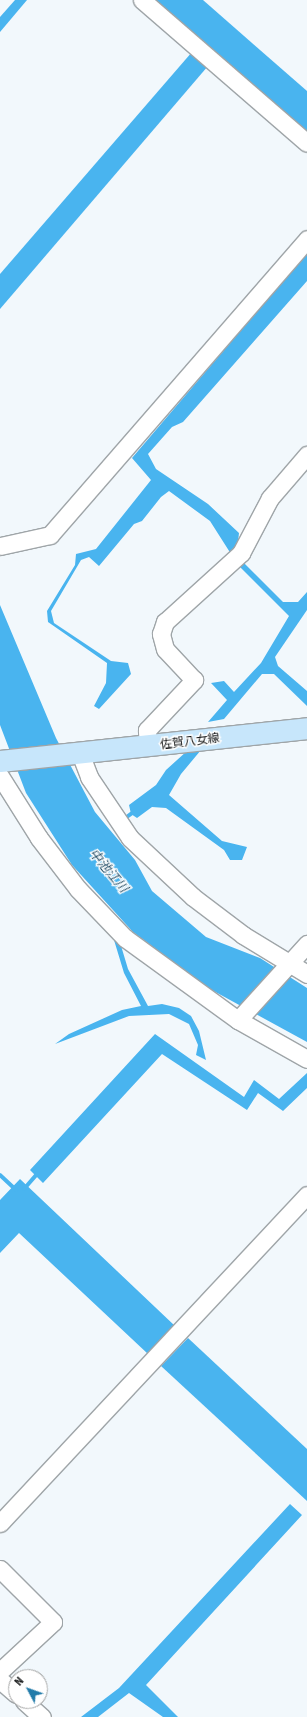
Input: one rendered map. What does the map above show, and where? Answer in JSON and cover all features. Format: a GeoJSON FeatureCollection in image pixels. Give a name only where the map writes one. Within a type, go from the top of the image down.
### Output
{"type":"FeatureCollection","features":[{"type":"Feature","properties":{"kind":"main road","name":"佐賀八女線"},"geometry":{"type":"LineString","coordinates":[[0,766],[76,754],[307,728]]}},
{"type":"Feature","properties":{"kind":"street"},"geometry":{"type":"LineString","coordinates":[[142,0],[307,143]]}},
{"type":"Feature","properties":{"kind":"street"},"geometry":{"type":"LineString","coordinates":[[0,546],[50,535],[307,239]]}},
{"type":"Feature","properties":{"kind":"street"},"geometry":{"type":"LineString","coordinates":[[148,746],[147,730],[194,680],[164,648],[161,634],[165,622],[237,558],[270,498],[307,455]]}},
{"type":"Feature","properties":{"kind":"street"},"geometry":{"type":"LineString","coordinates":[[76,754],[89,777],[130,838],[193,897],[243,935],[307,974]]}},
{"type":"Feature","properties":{"kind":"street"},"geometry":{"type":"LineString","coordinates":[[0,766],[39,838],[78,889],[125,938],[239,1019],[307,1059]]}},
{"type":"Feature","properties":{"kind":"street"},"geometry":{"type":"LineString","coordinates":[[239,1019],[307,944]]}},
{"type":"Feature","properties":{"kind":"street"},"geometry":{"type":"LineString","coordinates":[[0,1523],[307,1195]]}},
{"type":"Feature","properties":{"kind":"street"},"geometry":{"type":"LineString","coordinates":[[0,1569],[53,1622],[0,1671]]}},
{"type":"Feature","properties":{"kind":"street"},"geometry":{"type":"LineString","coordinates":[[0,1680],[8,1687]]}},
{"type":"Feature","properties":{"kind":"street"},"geometry":{"type":"LineString","coordinates":[[33,1709],[42,1717]]}},
{"type":"Feature","properties":{"kind":"water"},"geometry":{"type":"Polygon","coordinates":[[[15,0],[27,0],[0,32],[0,17],[15,0]]]}},
{"type":"Feature","properties":{"kind":"water"},"geometry":{"type":"Polygon","coordinates":[[[154,0],[203,0],[307,91],[307,134],[154,0]]]}},
{"type":"Feature","properties":{"kind":"water"},"geometry":{"type":"Polygon","coordinates":[[[192,52],[208,66],[0,309],[0,274],[192,52]]]}},
{"type":"Feature","properties":{"kind":"water"},"geometry":{"type":"Polygon","coordinates":[[[307,253],[307,281],[183,422],[172,427],[148,454],[156,469],[208,504],[239,533],[237,551],[243,562],[283,602],[298,602],[307,592],[307,610],[275,657],[278,666],[307,691],[307,706],[274,674],[262,674],[224,719],[208,722],[227,700],[211,683],[224,681],[234,692],[261,663],[289,616],[238,565],[210,521],[169,491],[161,497],[142,521],[134,524],[99,566],[89,557],[81,560],[51,611],[54,623],[111,661],[128,663],[131,674],[99,709],[94,706],[106,683],[107,663],[48,622],[47,611],[75,565],[76,554],[96,549],[151,480],[132,458],[307,253]]]}},
{"type":"Feature","properties":{"kind":"water","name":"中池江川"},"geometry":{"type":"Polygon","coordinates":[[[0,605],[56,738],[95,812],[135,860],[152,891],[206,937],[260,958],[307,988],[307,1042],[210,989],[133,932],[72,865],[26,793],[0,725],[0,605]]]}},
{"type":"Feature","properties":{"kind":"water"},"geometry":{"type":"Polygon","coordinates":[[[201,750],[181,774],[169,795],[222,841],[247,847],[242,860],[230,860],[224,850],[166,808],[152,807],[137,818],[131,814],[129,805],[156,785],[166,770],[187,751],[201,750]]]}},
{"type":"Feature","properties":{"kind":"water"},"geometry":{"type":"Polygon","coordinates":[[[119,939],[128,969],[148,1006],[162,1004],[179,1008],[191,1016],[199,1031],[206,1060],[196,1055],[198,1045],[189,1024],[169,1014],[129,1016],[55,1044],[69,1034],[122,1010],[141,1006],[124,973],[114,940],[119,939]]]}},
{"type":"Feature","properties":{"kind":"water"},"geometry":{"type":"Polygon","coordinates":[[[155,1034],[244,1097],[254,1080],[279,1099],[307,1073],[307,1088],[283,1111],[258,1093],[247,1110],[162,1054],[43,1183],[30,1170],[155,1034]]]}},
{"type":"Feature","properties":{"kind":"water"},"geometry":{"type":"Polygon","coordinates":[[[20,1179],[175,1326],[148,1354],[19,1233],[0,1253],[0,1200],[20,1179]]]}},
{"type":"Feature","properties":{"kind":"water"},"geometry":{"type":"Polygon","coordinates":[[[188,1338],[307,1449],[307,1501],[161,1366],[188,1338]]]}},
{"type":"Feature","properties":{"kind":"water"},"geometry":{"type":"Polygon","coordinates":[[[290,1504],[302,1515],[146,1685],[178,1717],[163,1717],[129,1693],[98,1717],[81,1717],[119,1688],[290,1504]]]}},
{"type":"Feature","properties":{"kind":"waterway"},"geometry":{"type":"LineString","coordinates":[[124,819],[131,814]]}},
{"type":"Feature","properties":{"kind":"waterway"},"geometry":{"type":"LineString","coordinates":[[24,1189],[38,1173]]}},
{"type":"Feature","properties":{"kind":"waterway"},"geometry":{"type":"LineString","coordinates":[[0,1175],[16,1190]]}}]}
